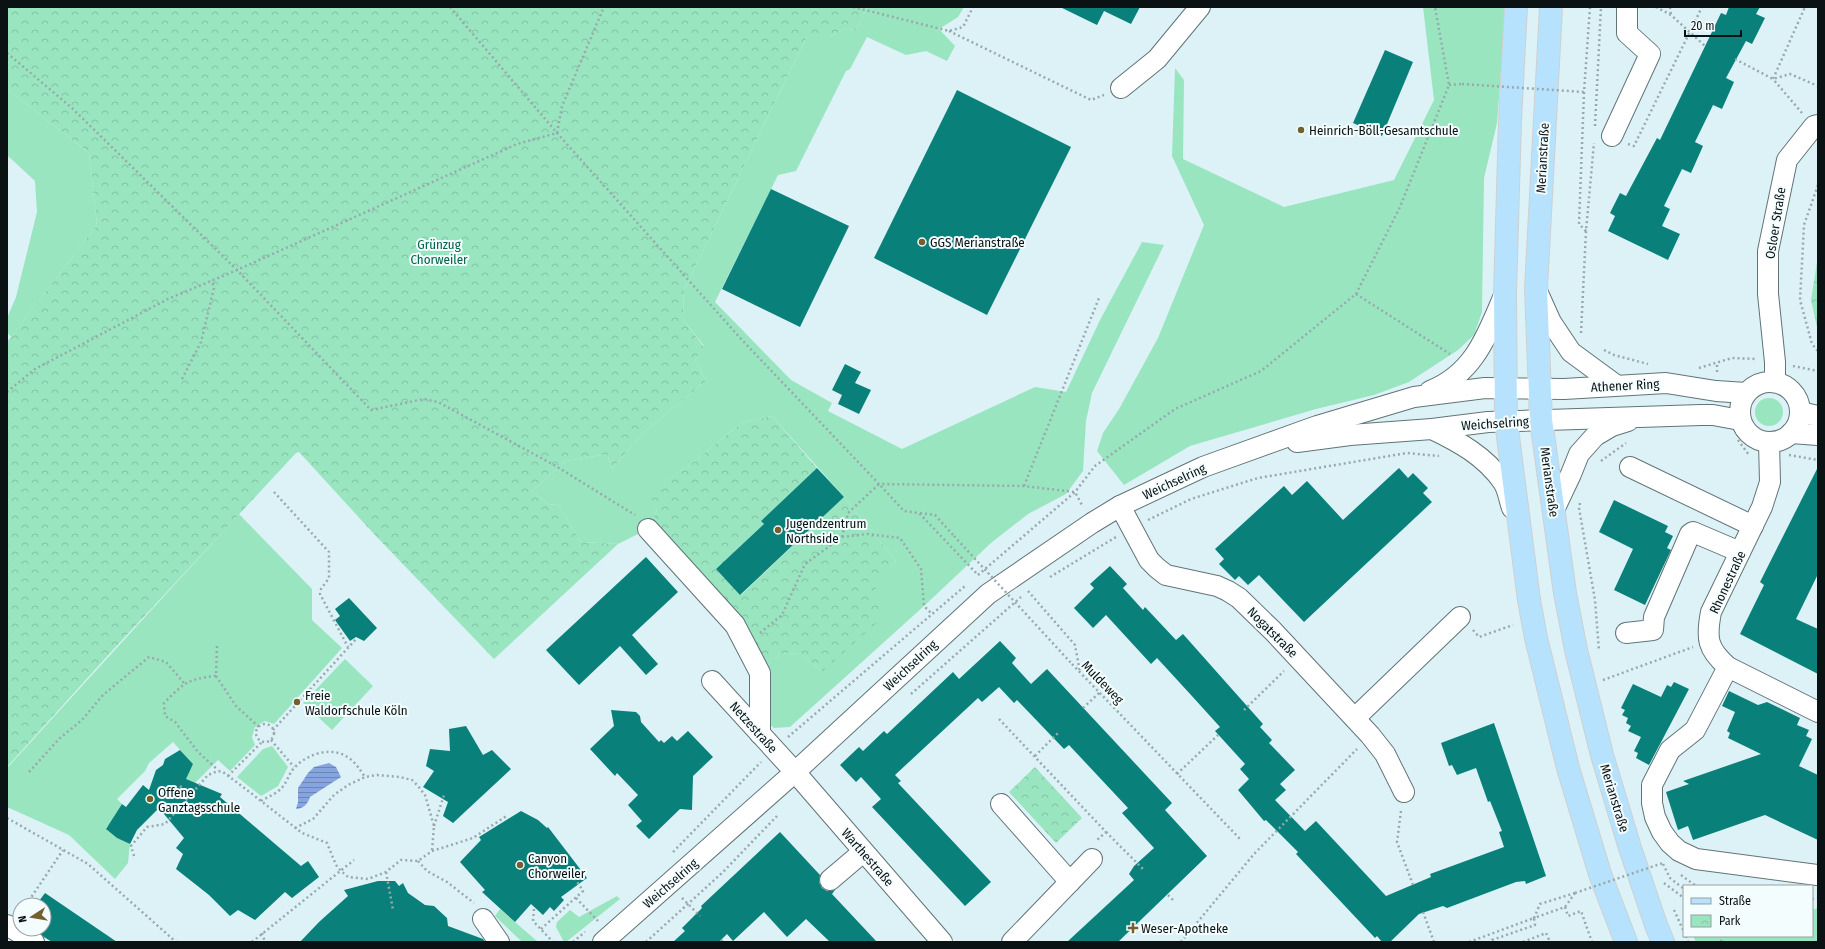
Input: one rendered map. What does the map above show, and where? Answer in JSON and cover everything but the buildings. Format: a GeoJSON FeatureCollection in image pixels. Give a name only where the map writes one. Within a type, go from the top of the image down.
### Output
{"type":"FeatureCollection","features":[{"type":"Feature","properties":{"kind":"main road"},"geometry":{"type":"LineString","coordinates":[[1516,7],[1510,121],[1504,293],[1504,387],[1506,421],[1529,600],[1536,638],[1568,768],[1600,874],[1626,942]]}},
{"type":"Feature","properties":{"kind":"main road","name":"Merianstraße"},"geometry":{"type":"LineString","coordinates":[[1551,7],[1536,289],[1541,420],[1565,593],[1576,650],[1602,756],[1630,848],[1656,925],[1664,942]]}},
{"type":"Feature","properties":{"kind":"street"},"geometry":{"type":"LineString","coordinates":[[1121,88],[1157,59],[1200,7]]}},
{"type":"Feature","properties":{"kind":"street"},"geometry":{"type":"LineString","coordinates":[[1600,135],[1650,54],[1627,33],[1628,7]]}},
{"type":"Feature","properties":{"kind":"street","name":"Osloer Straße"},"geometry":{"type":"LineString","coordinates":[[1775,382],[1776,362],[1768,294],[1768,251],[1787,160],[1816,126]]}},
{"type":"Feature","properties":{"kind":"street"},"geometry":{"type":"LineString","coordinates":[[1536,289],[1551,322],[1571,352],[1616,385]]}},
{"type":"Feature","properties":{"kind":"street"},"geometry":{"type":"LineString","coordinates":[[1414,397],[1443,386],[1468,366],[1480,348],[1504,293]]}},
{"type":"Feature","properties":{"kind":"street"},"geometry":{"type":"LineString","coordinates":[[1764,382],[1775,382],[1790,389],[1799,404],[1809,414],[1799,420],[1791,433],[1769,450],[1759,440],[1751,436],[1744,428],[1740,420],[1741,401],[1746,393],[1754,386],[1764,382]]}},
{"type":"Feature","properties":{"kind":"street","name":"Athener Ring"},"geometry":{"type":"LineString","coordinates":[[1504,387],[1564,390],[1616,385],[1666,383],[1716,391],[1746,393]]}},
{"type":"Feature","properties":{"kind":"street","name":"Weichselring"},"geometry":{"type":"LineString","coordinates":[[594,932],[669,885],[795,772],[988,594],[1092,523],[1120,506],[1203,467],[1317,426],[1414,397],[1474,389],[1504,387]]}},
{"type":"Feature","properties":{"kind":"street"},"geometry":{"type":"LineString","coordinates":[[1541,420],[1714,415],[1740,420]]}},
{"type":"Feature","properties":{"kind":"street"},"geometry":{"type":"LineString","coordinates":[[1554,510],[1579,454],[1595,436],[1612,426],[1643,416]]}},
{"type":"Feature","properties":{"kind":"street","name":"Weichselring"},"geometry":{"type":"LineString","coordinates":[[1257,448],[1350,435],[1432,429],[1506,421],[1541,420]]}},
{"type":"Feature","properties":{"kind":"street"},"geometry":{"type":"LineString","coordinates":[[1432,429],[1461,442],[1481,458],[1504,483],[1520,532]]}},
{"type":"Feature","properties":{"kind":"street"},"geometry":{"type":"LineString","coordinates":[[1791,433],[1818,435]]}},
{"type":"Feature","properties":{"kind":"street","name":"Rhonestraße"},"geometry":{"type":"LineString","coordinates":[[1708,641],[1708,630],[1712,612],[1762,506],[1770,482],[1769,450]]}},
{"type":"Feature","properties":{"kind":"street"},"geometry":{"type":"LineString","coordinates":[[1630,467],[1753,526]]}},
{"type":"Feature","properties":{"kind":"street","name":"Nogatstraße"},"geometry":{"type":"LineString","coordinates":[[1120,506],[1150,560],[1157,568],[1166,575],[1217,586],[1228,590],[1239,598],[1273,631],[1370,735],[1385,754],[1404,792]]}},
{"type":"Feature","properties":{"kind":"street"},"geometry":{"type":"LineString","coordinates":[[648,529],[735,625],[746,645],[760,673],[760,734]]}},
{"type":"Feature","properties":{"kind":"street"},"geometry":{"type":"LineString","coordinates":[[1626,633],[1653,630],[1654,617],[1690,534],[1693,532],[1740,552]]}},
{"type":"Feature","properties":{"kind":"street"},"geometry":{"type":"LineString","coordinates":[[1355,718],[1460,617]]}},
{"type":"Feature","properties":{"kind":"street"},"geometry":{"type":"LineString","coordinates":[[1708,641],[1719,659],[1728,667],[1818,712]]}},
{"type":"Feature","properties":{"kind":"street"},"geometry":{"type":"LineString","coordinates":[[1728,667],[1695,730],[1670,750],[1652,785],[1652,803],[1655,817],[1662,832],[1670,843],[1679,851],[1696,859],[1817,875]]}},
{"type":"Feature","properties":{"kind":"street","name":"Netzestraße"},"geometry":{"type":"LineString","coordinates":[[712,681],[795,772]]}},
{"type":"Feature","properties":{"kind":"street","name":"Warthestraße"},"geometry":{"type":"LineString","coordinates":[[795,772],[942,942]]}},
{"type":"Feature","properties":{"kind":"street"},"geometry":{"type":"LineString","coordinates":[[1001,804],[1070,882]]}},
{"type":"Feature","properties":{"kind":"street"},"geometry":{"type":"LineString","coordinates":[[830,880],[863,852]]}},
{"type":"Feature","properties":{"kind":"street"},"geometry":{"type":"LineString","coordinates":[[1012,942],[1092,859]]}},
{"type":"Feature","properties":{"kind":"street"},"geometry":{"type":"LineString","coordinates":[[483,919],[499,942]]}},
{"type":"Feature","properties":{"kind":"street"},"geometry":{"type":"LineString","coordinates":[[7,925],[34,942]]}},
{"type":"Feature","properties":{"kind":"path","name":"Muldeweg"},"geometry":{"type":"LineString","coordinates":[[450,7],[557,133],[742,340],[904,511],[936,516],[1099,693],[1241,840]]}},
{"type":"Feature","properties":{"kind":"path"},"geometry":{"type":"LineString","coordinates":[[7,392],[35,369],[168,299],[237,270],[517,144],[557,133],[562,106],[604,7]]}},
{"type":"Feature","properties":{"kind":"path"},"geometry":{"type":"LineString","coordinates":[[853,7],[949,31],[1091,100],[1121,88]]}},
{"type":"Feature","properties":{"kind":"path"},"geometry":{"type":"LineString","coordinates":[[949,31],[963,27],[973,7]]}},
{"type":"Feature","properties":{"kind":"path"},"geometry":{"type":"LineString","coordinates":[[973,580],[1075,492],[1096,466],[1175,409],[1261,371],[1356,294],[1400,207],[1449,85],[1435,7]]}},
{"type":"Feature","properties":{"kind":"path"},"geometry":{"type":"LineString","coordinates":[[1586,231],[1579,224],[1584,92],[1590,7]]}},
{"type":"Feature","properties":{"kind":"path"},"geometry":{"type":"LineString","coordinates":[[1571,352],[1580,338],[1582,329],[1586,231],[1600,135],[1601,7]]}},
{"type":"Feature","properties":{"kind":"path"},"geometry":{"type":"LineString","coordinates":[[1656,7],[1671,15],[1705,46]]}},
{"type":"Feature","properties":{"kind":"path"},"geometry":{"type":"LineString","coordinates":[[1670,7],[1671,15]]}},
{"type":"Feature","properties":{"kind":"path"},"geometry":{"type":"LineString","coordinates":[[1773,79],[1805,7]]}},
{"type":"Feature","properties":{"kind":"path"},"geometry":{"type":"LineString","coordinates":[[7,53],[72,108],[237,270],[371,410],[424,399],[438,402],[554,465],[632,512],[648,529]]}},
{"type":"Feature","properties":{"kind":"path"},"geometry":{"type":"LineString","coordinates":[[1735,60],[1773,79],[1816,126]]}},
{"type":"Feature","properties":{"kind":"path"},"geometry":{"type":"LineString","coordinates":[[1773,79],[1790,74],[1818,86]]}},
{"type":"Feature","properties":{"kind":"path"},"geometry":{"type":"LineString","coordinates":[[1449,85],[1462,84],[1584,92]]}},
{"type":"Feature","properties":{"kind":"path"},"geometry":{"type":"LineString","coordinates":[[1818,185],[1804,225],[1800,300],[1812,344],[1818,351]]}},
{"type":"Feature","properties":{"kind":"path"},"geometry":{"type":"LineString","coordinates":[[182,379],[201,342],[214,288],[212,280]]}},
{"type":"Feature","properties":{"kind":"path"},"geometry":{"type":"LineString","coordinates":[[1356,294],[1468,366]]}},
{"type":"Feature","properties":{"kind":"path"},"geometry":{"type":"LineString","coordinates":[[1024,486],[1100,298]]}},
{"type":"Feature","properties":{"kind":"path"},"geometry":{"type":"LineString","coordinates":[[1600,348],[1614,355],[1650,364]]}},
{"type":"Feature","properties":{"kind":"path"},"geometry":{"type":"LineString","coordinates":[[1697,368],[1732,358],[1750,358],[1818,371]]}},
{"type":"Feature","properties":{"kind":"path"},"geometry":{"type":"LineString","coordinates":[[1737,439],[1751,457],[1769,450],[1818,460]]}},
{"type":"Feature","properties":{"kind":"path"},"geometry":{"type":"LineString","coordinates":[[1579,454],[1593,468],[1624,444],[1630,442]]}},
{"type":"Feature","properties":{"kind":"path"},"geometry":{"type":"LineString","coordinates":[[1047,579],[1132,528],[1191,499],[1258,478],[1407,453],[1436,455],[1443,458]]}},
{"type":"Feature","properties":{"kind":"path"},"geometry":{"type":"LineString","coordinates":[[842,538],[848,513],[879,484],[1024,486],[1075,492]]}},
{"type":"Feature","properties":{"kind":"path"},"geometry":{"type":"LineString","coordinates":[[274,492],[330,552],[329,578],[321,589],[320,594],[348,647]]}},
{"type":"Feature","properties":{"kind":"path"},"geometry":{"type":"LineString","coordinates":[[1580,501],[1579,508],[1595,600],[1599,657]]}},
{"type":"Feature","properties":{"kind":"path"},"geometry":{"type":"LineString","coordinates":[[919,513],[978,575]]}},
{"type":"Feature","properties":{"kind":"path"},"geometry":{"type":"LineString","coordinates":[[746,645],[782,615],[805,564],[842,538],[867,534],[900,538],[921,569],[924,606],[932,614]]}},
{"type":"Feature","properties":{"kind":"path"},"geometry":{"type":"LineString","coordinates":[[668,857],[774,749],[967,585]]}},
{"type":"Feature","properties":{"kind":"path"},"geometry":{"type":"LineString","coordinates":[[908,696],[1034,587]]}},
{"type":"Feature","properties":{"kind":"path"},"geometry":{"type":"LineString","coordinates":[[1028,591],[1075,645],[1081,673]]}},
{"type":"Feature","properties":{"kind":"path"},"geometry":{"type":"LineString","coordinates":[[1460,617],[1479,638],[1513,625]]}},
{"type":"Feature","properties":{"kind":"path"},"geometry":{"type":"LineString","coordinates":[[273,730],[357,638]]}},
{"type":"Feature","properties":{"kind":"path"},"geometry":{"type":"LineString","coordinates":[[1603,680],[1708,641]]}},
{"type":"Feature","properties":{"kind":"path"},"geometry":{"type":"LineString","coordinates":[[217,646],[216,676],[236,706],[259,727]]}},
{"type":"Feature","properties":{"kind":"path"},"geometry":{"type":"LineString","coordinates":[[29,772],[60,738],[82,720],[103,695],[149,657],[166,662],[184,683]]}},
{"type":"Feature","properties":{"kind":"path"},"geometry":{"type":"LineString","coordinates":[[1244,710],[1298,658]]}},
{"type":"Feature","properties":{"kind":"path"},"geometry":{"type":"LineString","coordinates":[[1601,672],[1605,687]]}},
{"type":"Feature","properties":{"kind":"path"},"geometry":{"type":"LineString","coordinates":[[216,676],[197,678],[184,683],[164,703],[165,716],[175,722],[198,752],[218,770],[228,776],[295,828],[311,838],[327,843],[336,865],[348,877],[368,879],[386,872],[401,860],[418,860],[432,851],[473,838],[508,815]]}},
{"type":"Feature","properties":{"kind":"path"},"geometry":{"type":"LineString","coordinates":[[1083,708],[1099,693]]}},
{"type":"Feature","properties":{"kind":"path"},"geometry":{"type":"LineString","coordinates":[[999,719],[1144,870]]}},
{"type":"Feature","properties":{"kind":"path"},"geometry":{"type":"LineString","coordinates":[[259,727],[267,724],[273,730],[274,735],[271,740]]}},
{"type":"Feature","properties":{"kind":"path"},"geometry":{"type":"LineString","coordinates":[[259,727],[257,735],[263,741]]}},
{"type":"Feature","properties":{"kind":"path"},"geometry":{"type":"LineString","coordinates":[[1035,756],[1058,733]]}},
{"type":"Feature","properties":{"kind":"path"},"geometry":{"type":"LineString","coordinates":[[1177,774],[1218,735]]}},
{"type":"Feature","properties":{"kind":"path"},"geometry":{"type":"LineString","coordinates":[[1181,942],[1254,854],[1370,735]]}},
{"type":"Feature","properties":{"kind":"path"},"geometry":{"type":"LineString","coordinates":[[228,776],[263,741],[271,740]]}},
{"type":"Feature","properties":{"kind":"path"},"geometry":{"type":"LineString","coordinates":[[271,740],[294,767]]}},
{"type":"Feature","properties":{"kind":"path"},"geometry":{"type":"LineString","coordinates":[[261,801],[280,789],[294,767],[312,755],[331,752],[348,758],[357,766],[365,777]]}},
{"type":"Feature","properties":{"kind":"path"},"geometry":{"type":"LineString","coordinates":[[134,856],[131,846],[137,837],[147,827],[165,824],[208,775],[218,770]]}},
{"type":"Feature","properties":{"kind":"path"},"geometry":{"type":"LineString","coordinates":[[295,828],[313,819],[334,795],[348,785],[365,777],[389,776],[412,780],[418,786],[425,795],[434,826]]}},
{"type":"Feature","properties":{"kind":"path"},"geometry":{"type":"LineString","coordinates":[[180,786],[191,795]]}},
{"type":"Feature","properties":{"kind":"path"},"geometry":{"type":"LineString","coordinates":[[1404,792],[1397,842],[1413,886]]}},
{"type":"Feature","properties":{"kind":"path"},"geometry":{"type":"LineString","coordinates":[[432,851],[434,826],[444,795]]}},
{"type":"Feature","properties":{"kind":"path"},"geometry":{"type":"LineString","coordinates":[[646,942],[722,873],[780,813]]}},
{"type":"Feature","properties":{"kind":"path"},"geometry":{"type":"LineString","coordinates":[[7,818],[88,864],[174,941]]}},
{"type":"Feature","properties":{"kind":"path"},"geometry":{"type":"LineString","coordinates":[[1092,859],[1093,844],[1106,832]]}},
{"type":"Feature","properties":{"kind":"path"},"geometry":{"type":"LineString","coordinates":[[31,897],[63,850]]}},
{"type":"Feature","properties":{"kind":"path"},"geometry":{"type":"LineString","coordinates":[[1654,858],[1659,871]]}},
{"type":"Feature","properties":{"kind":"path"},"geometry":{"type":"LineString","coordinates":[[252,942],[354,860]]}},
{"type":"Feature","properties":{"kind":"path"},"geometry":{"type":"LineString","coordinates":[[418,860],[427,871],[447,882],[465,895],[476,905],[483,919]]}},
{"type":"Feature","properties":{"kind":"path"},"geometry":{"type":"LineString","coordinates":[[1492,942],[1492,940],[1535,925],[1534,918],[1540,904],[1663,863],[1668,866]]}},
{"type":"Feature","properties":{"kind":"path"},"geometry":{"type":"LineString","coordinates":[[1663,863],[1670,878],[1683,888]]}},
{"type":"Feature","properties":{"kind":"path"},"geometry":{"type":"LineString","coordinates":[[386,872],[394,910]]}},
{"type":"Feature","properties":{"kind":"path"},"geometry":{"type":"LineString","coordinates":[[541,929],[583,891],[574,877]]}},
{"type":"Feature","properties":{"kind":"path"},"geometry":{"type":"LineString","coordinates":[[1661,877],[1665,888]]}},
{"type":"Feature","properties":{"kind":"path"},"geometry":{"type":"LineString","coordinates":[[1686,879],[1695,885]]}},
{"type":"Feature","properties":{"kind":"path"},"geometry":{"type":"LineString","coordinates":[[1663,882],[1683,897]]}},
{"type":"Feature","properties":{"kind":"path"},"geometry":{"type":"LineString","coordinates":[[669,885],[700,916]]}},
{"type":"Feature","properties":{"kind":"path"},"geometry":{"type":"LineString","coordinates":[[1469,942],[1565,907],[1575,893]]}},
{"type":"Feature","properties":{"kind":"path"},"geometry":{"type":"LineString","coordinates":[[1168,895],[1175,902]]}},
{"type":"Feature","properties":{"kind":"path"},"geometry":{"type":"LineString","coordinates":[[576,898],[598,922]]}},
{"type":"Feature","properties":{"kind":"path"},"geometry":{"type":"LineString","coordinates":[[1672,906],[1683,930]]}},
{"type":"Feature","properties":{"kind":"path"},"geometry":{"type":"LineString","coordinates":[[1565,907],[1568,916],[1581,911],[1592,942]]}},
{"type":"Feature","properties":{"kind":"path"},"geometry":{"type":"LineString","coordinates":[[534,909],[533,921],[553,942]]}},
{"type":"Feature","properties":{"kind":"path"},"geometry":{"type":"LineString","coordinates":[[1423,912],[1434,942]]}},
{"type":"Feature","properties":{"kind":"path"},"geometry":{"type":"LineString","coordinates":[[573,942],[594,932],[598,922],[603,917]]}},
{"type":"Feature","properties":{"kind":"path"},"geometry":{"type":"LineString","coordinates":[[1523,942],[1546,933],[1550,942]]}},
{"type":"Feature","properties":{"kind":"path"},"geometry":{"type":"LineString","coordinates":[[262,934],[264,942]]}},
{"type":"Feature","properties":{"kind":"green space","name":"Grünzug Chorweiler"},"geometry":{"type":"Polygon","coordinates":[[[7,7],[867,7],[856,31],[847,28],[831,36],[807,36],[684,290],[683,319],[704,347],[695,360],[706,381],[644,432],[612,469],[607,454],[566,461],[532,491],[549,505],[558,504],[581,542],[618,544],[494,659],[374,534],[299,452],[296,453],[112,651],[7,767],[7,342],[97,225],[89,153],[7,89],[7,7]]]}},
{"type":"Feature","properties":{"kind":"green space"},"geometry":{"type":"Polygon","coordinates":[[[867,7],[964,7],[958,17],[939,29],[955,46],[947,61],[926,51],[906,55],[867,37],[850,69],[846,71],[796,171],[778,175],[715,302],[791,380],[832,403],[828,411],[902,449],[1035,387],[1066,392],[1100,320],[1142,242],[1164,245],[1092,393],[1086,421],[1083,471],[1066,494],[1028,514],[991,543],[924,606],[790,727],[774,728],[765,720],[760,673],[780,654],[800,653],[822,672],[874,585],[896,561],[844,497],[772,416],[741,423],[695,461],[650,493],[657,510],[648,529],[618,544],[581,542],[558,504],[549,505],[532,491],[566,461],[607,454],[612,469],[644,432],[706,381],[695,360],[704,346],[683,319],[684,290],[807,36],[831,36],[847,28],[856,31],[867,7]]]}},
{"type":"Feature","properties":{"kind":"green space"},"geometry":{"type":"Polygon","coordinates":[[[1423,7],[1506,7],[1497,123],[1484,178],[1482,312],[1474,335],[1458,350],[1409,382],[1374,395],[1316,409],[1190,446],[1124,485],[1097,451],[1103,433],[1119,409],[1158,338],[1204,225],[1172,156],[1175,68],[1184,80],[1183,159],[1284,207],[1394,180],[1434,100],[1423,7]]]}},
{"type":"Feature","properties":{"kind":"green space"},"geometry":{"type":"Polygon","coordinates":[[[7,89],[89,153],[97,225],[11,337],[7,332],[7,318],[16,297],[37,212],[35,181],[7,155],[7,89]]]}},
{"type":"Feature","properties":{"kind":"green space"},"geometry":{"type":"Polygon","coordinates":[[[1818,256],[1818,332],[1811,300],[1818,256]]]}},
{"type":"Feature","properties":{"kind":"green space"},"geometry":{"type":"Polygon","coordinates":[[[1769,398],[1775,399],[1779,402],[1782,406],[1782,418],[1779,422],[1775,425],[1769,426],[1763,425],[1759,422],[1756,418],[1755,412],[1756,406],[1759,402],[1763,399],[1769,398]]]}},
{"type":"Feature","properties":{"kind":"green space"},"geometry":{"type":"Polygon","coordinates":[[[772,416],[817,468],[761,521],[764,524],[716,569],[741,595],[844,497],[896,561],[875,585],[882,618],[822,672],[800,653],[780,654],[760,673],[648,529],[657,510],[649,493],[695,461],[741,423],[772,416]]]}},
{"type":"Feature","properties":{"kind":"green space"},"geometry":{"type":"Polygon","coordinates":[[[239,514],[312,589],[312,620],[342,648],[274,724],[265,721],[255,727],[252,737],[255,745],[230,771],[218,760],[190,788],[181,785],[193,764],[173,742],[149,763],[145,771],[117,799],[122,804],[114,820],[106,828],[117,838],[130,844],[128,863],[115,879],[69,835],[7,807],[7,768],[239,514]]]}},
{"type":"Feature","properties":{"kind":"green space"},"geometry":{"type":"Polygon","coordinates":[[[345,659],[373,686],[332,730],[303,703],[345,659]]]}},
{"type":"Feature","properties":{"kind":"green space"},"geometry":{"type":"Polygon","coordinates":[[[272,746],[288,767],[278,786],[261,796],[237,777],[263,749],[272,746]]]}},
{"type":"Feature","properties":{"kind":"green space"},"geometry":{"type":"Polygon","coordinates":[[[1035,767],[1082,818],[1056,843],[1009,792],[1035,767]]]}},
{"type":"Feature","properties":{"kind":"green space"},"geometry":{"type":"Polygon","coordinates":[[[617,896],[620,899],[566,942],[564,942],[556,927],[557,922],[570,910],[579,917],[617,896]]]}},
{"type":"Feature","properties":{"kind":"green space"},"geometry":{"type":"Polygon","coordinates":[[[1818,908],[1818,942],[1696,942],[1694,937],[1813,937],[1813,910],[1818,908]]]}},
{"type":"Feature","properties":{"kind":"green space"},"geometry":{"type":"Polygon","coordinates":[[[500,909],[538,942],[522,942],[495,916],[500,909]]]}},
{"type":"Feature","properties":{"kind":"water"},"geometry":{"type":"Polygon","coordinates":[[[329,763],[336,767],[341,777],[310,797],[307,804],[303,807],[296,809],[298,802],[298,788],[308,773],[314,767],[329,763]]]}},
{"type":"Feature","properties":{"kind":"place","name":"Heinrich-Böll-Gesamtschule"},"geometry":{"type":"Point","coordinates":[1301,130]}},
{"type":"Feature","properties":{"kind":"place","name":"GGS Merianstraße"},"geometry":{"type":"Point","coordinates":[922,242]}},
{"type":"Feature","properties":{"kind":"place","name":"Jugendzentrum Northside"},"geometry":{"type":"Point","coordinates":[778,530]}},
{"type":"Feature","properties":{"kind":"place","name":"Freie Waldorfschule Köln"},"geometry":{"type":"Point","coordinates":[297,702]}},
{"type":"Feature","properties":{"kind":"place","name":"Offene Ganztagsschule"},"geometry":{"type":"Point","coordinates":[150,799]}},
{"type":"Feature","properties":{"kind":"place","name":"Canyon Chorweiler"},"geometry":{"type":"Point","coordinates":[520,865]}},
{"type":"Feature","properties":{"kind":"place","name":"Weser-Apotheke"},"geometry":{"type":"Point","coordinates":[1133,928]}}]}
